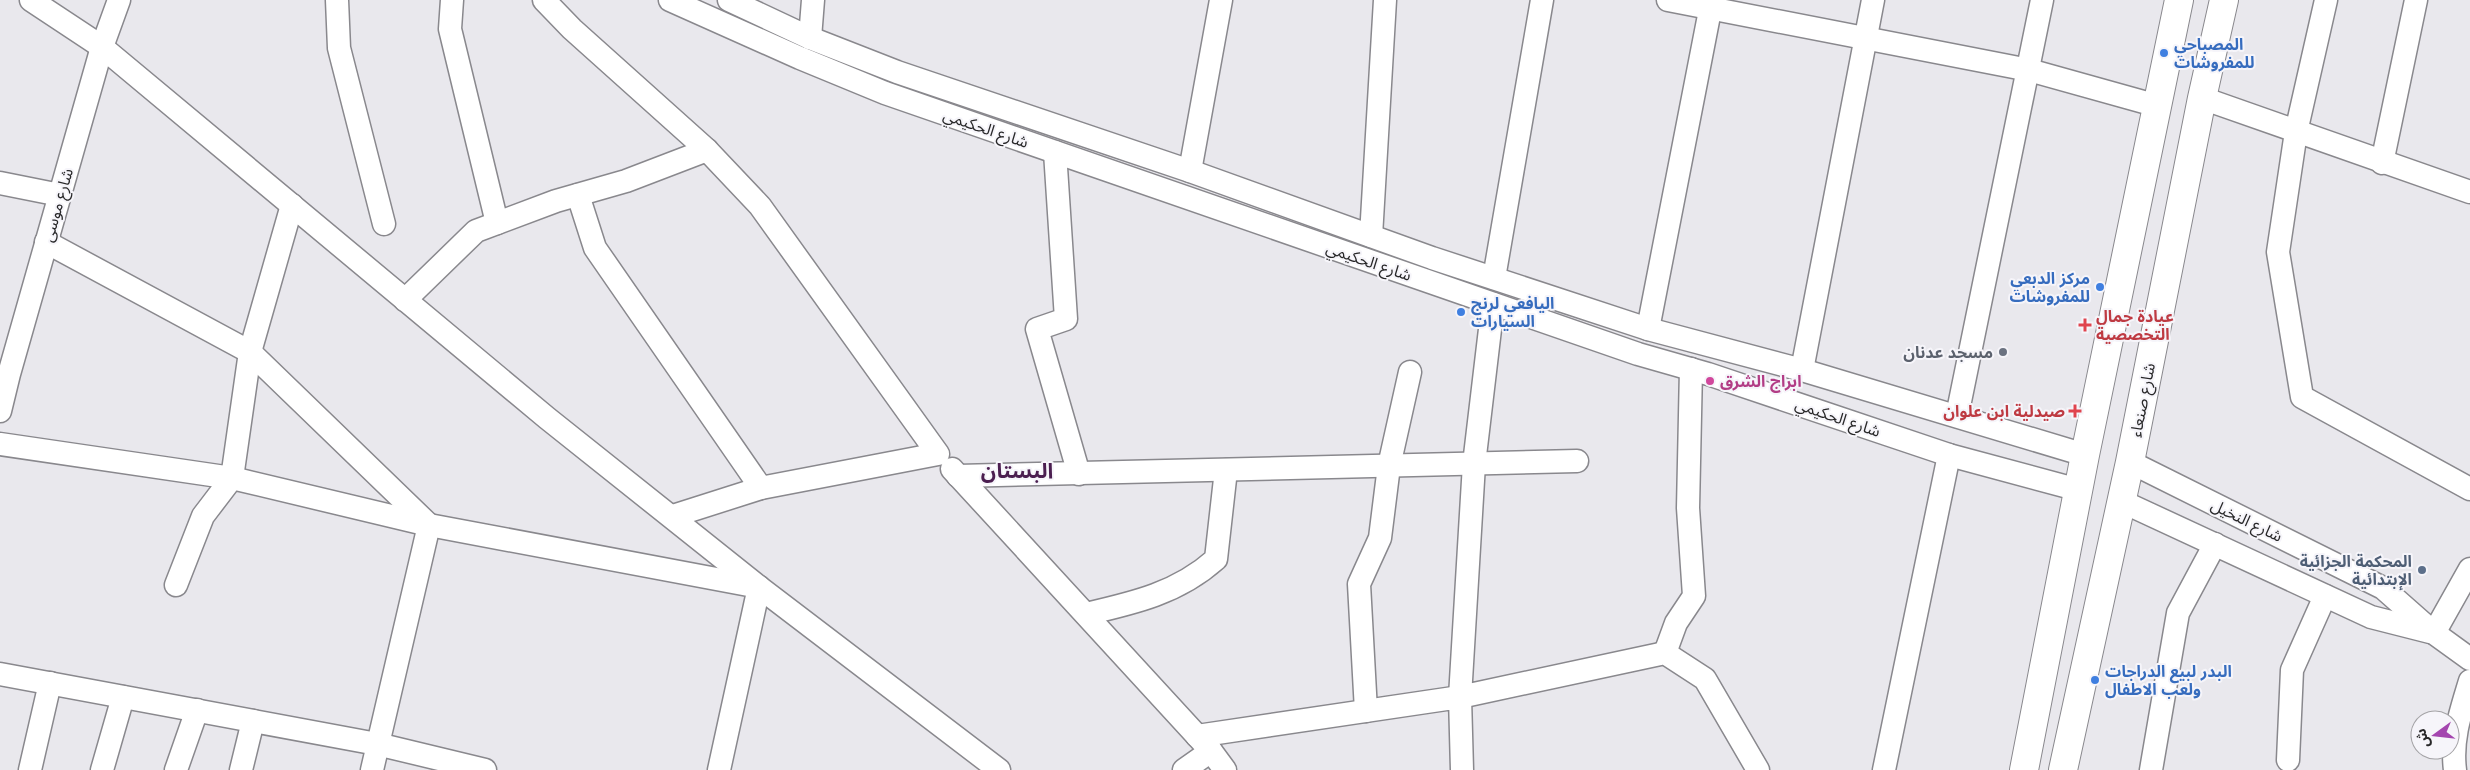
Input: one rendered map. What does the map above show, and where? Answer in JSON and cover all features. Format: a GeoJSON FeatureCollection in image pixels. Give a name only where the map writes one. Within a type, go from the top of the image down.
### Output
{"type":"FeatureCollection","features":[{"type":"Feature","properties":{"kind":"highway"},"geometry":{"type":"LineString","coordinates":[[2024,770],[2085,454],[2179,0]]}},
{"type":"Feature","properties":{"kind":"highway","name":"شارع صنعاء"},"geometry":{"type":"LineString","coordinates":[[2065,759],[2130,462],[2202,98],[2224,0]]}},
{"type":"Feature","properties":{"kind":"highway"},"geometry":{"type":"LineString","coordinates":[[2030,738],[2037,753],[2053,758],[2065,759]]}},
{"type":"Feature","properties":{"kind":"street"},"geometry":{"type":"LineString","coordinates":[[31,0],[102,47],[547,418],[673,516],[759,587],[999,770]]}},
{"type":"Feature","properties":{"kind":"street","name":"شارع موسى"},"geometry":{"type":"LineString","coordinates":[[0,411],[8,350],[46,242],[102,47],[119,0]]}},
{"type":"Feature","properties":{"kind":"street"},"geometry":{"type":"LineString","coordinates":[[337,0],[339,48],[384,224]]}},
{"type":"Feature","properties":{"kind":"street"},"geometry":{"type":"LineString","coordinates":[[452,0],[450,29],[496,224]]}},
{"type":"Feature","properties":{"kind":"street"},"geometry":{"type":"LineString","coordinates":[[544,0],[572,29],[707,150],[760,206],[938,454],[1086,614],[1204,744],[1225,770]]}},
{"type":"Feature","properties":{"kind":"street","name":"شارع الحكيمي"},"geometry":{"type":"LineString","coordinates":[[670,0],[800,58],[885,93],[1638,354],[1691,369],[1949,454],[2079,490]]}},
{"type":"Feature","properties":{"kind":"street","name":"شارع الحكيمي"},"geometry":{"type":"LineString","coordinates":[[729,0],[810,38],[897,72],[1190,171],[1494,278],[1648,329],[1802,370],[2085,454]]}},
{"type":"Feature","properties":{"kind":"street"},"geometry":{"type":"LineString","coordinates":[[810,38],[813,0]]}},
{"type":"Feature","properties":{"kind":"street"},"geometry":{"type":"LineString","coordinates":[[1190,171],[1221,0]]}},
{"type":"Feature","properties":{"kind":"street"},"geometry":{"type":"LineString","coordinates":[[1371,236],[1385,0]]}},
{"type":"Feature","properties":{"kind":"street"},"geometry":{"type":"LineString","coordinates":[[1494,278],[1542,0]]}},
{"type":"Feature","properties":{"kind":"street"},"geometry":{"type":"LineString","coordinates":[[1668,0],[1711,4],[1866,39],[2028,70],[2158,106]]}},
{"type":"Feature","properties":{"kind":"street"},"geometry":{"type":"LineString","coordinates":[[1802,370],[1873,0]]}},
{"type":"Feature","properties":{"kind":"street"},"geometry":{"type":"LineString","coordinates":[[1957,416],[2042,0]]}},
{"type":"Feature","properties":{"kind":"street"},"geometry":{"type":"LineString","coordinates":[[2326,0],[2296,132],[2278,252],[2302,397],[2470,489]]}},
{"type":"Feature","properties":{"kind":"street"},"geometry":{"type":"LineString","coordinates":[[2382,163],[2416,0]]}},
{"type":"Feature","properties":{"kind":"street"},"geometry":{"type":"LineString","coordinates":[[1648,329],[1711,4]]}},
{"type":"Feature","properties":{"kind":"street"},"geometry":{"type":"LineString","coordinates":[[2202,98],[2382,163],[2470,192]]}},
{"type":"Feature","properties":{"kind":"street"},"geometry":{"type":"LineString","coordinates":[[405,300],[476,231],[578,195],[626,181],[707,150]]}},
{"type":"Feature","properties":{"kind":"street"},"geometry":{"type":"LineString","coordinates":[[1055,152],[1066,320],[1038,329],[1079,474]]}},
{"type":"Feature","properties":{"kind":"street"},"geometry":{"type":"LineString","coordinates":[[0,183],[60,195]]}},
{"type":"Feature","properties":{"kind":"street"},"geometry":{"type":"LineString","coordinates":[[578,195],[595,248],[761,488]]}},
{"type":"Feature","properties":{"kind":"street"},"geometry":{"type":"LineString","coordinates":[[176,585],[203,516],[232,478],[250,352],[292,205]]}},
{"type":"Feature","properties":{"kind":"street"},"geometry":{"type":"LineString","coordinates":[[46,242],[250,352],[429,525]]}},
{"type":"Feature","properties":{"kind":"street"},"geometry":{"type":"LineString","coordinates":[[1462,770],[1460,697],[1474,464],[1493,304]]}},
{"type":"Feature","properties":{"kind":"street"},"geometry":{"type":"LineString","coordinates":[[1665,653],[1676,622],[1694,596],[1688,508],[1691,369]]}},
{"type":"Feature","properties":{"kind":"street"},"geometry":{"type":"LineString","coordinates":[[1366,711],[1359,584],[1380,538],[1389,466],[1410,372]]}},
{"type":"Feature","properties":{"kind":"street"},"geometry":{"type":"LineString","coordinates":[[0,444],[232,478],[429,525],[759,587]]}},
{"type":"Feature","properties":{"kind":"street"},"geometry":{"type":"LineString","coordinates":[[673,516],[761,488],[938,454]]}},
{"type":"Feature","properties":{"kind":"street"},"geometry":{"type":"LineString","coordinates":[[1884,770],[1949,454]]}},
{"type":"Feature","properties":{"kind":"street"},"geometry":{"type":"LineString","coordinates":[[958,476],[1577,461]]}},
{"type":"Feature","properties":{"kind":"street","name":"شارع النخيل"},"geometry":{"type":"LineString","coordinates":[[2130,462],[2383,588],[2434,633],[2470,659]]}},
{"type":"Feature","properties":{"kind":"street"},"geometry":{"type":"LineString","coordinates":[[1086,614],[1140,602],[1199,574],[1216,559],[1226,470]]}},
{"type":"Feature","properties":{"kind":"street","name":"شارع النخيل"},"geometry":{"type":"LineString","coordinates":[[2121,501],[2371,617],[2434,633]]}},
{"type":"Feature","properties":{"kind":"street"},"geometry":{"type":"LineString","coordinates":[[372,770],[429,525]]}},
{"type":"Feature","properties":{"kind":"street"},"geometry":{"type":"LineString","coordinates":[[2151,770],[2178,613],[2215,544]]}},
{"type":"Feature","properties":{"kind":"street"},"geometry":{"type":"LineString","coordinates":[[2434,633],[2470,568]]}},
{"type":"Feature","properties":{"kind":"street"},"geometry":{"type":"LineString","coordinates":[[719,770],[759,587]]}},
{"type":"Feature","properties":{"kind":"street"},"geometry":{"type":"LineString","coordinates":[[2288,760],[2292,670],[2326,596]]}},
{"type":"Feature","properties":{"kind":"street"},"geometry":{"type":"LineString","coordinates":[[1184,770],[1204,744],[1366,711],[1460,697],[1665,653],[1705,679],[1758,770]]}},
{"type":"Feature","properties":{"kind":"street"},"geometry":{"type":"LineString","coordinates":[[0,674],[377,744],[485,770]]}},
{"type":"Feature","properties":{"kind":"street"},"geometry":{"type":"LineString","coordinates":[[2454,770],[2453,758],[2456,726],[2470,681]]}},
{"type":"Feature","properties":{"kind":"street"},"geometry":{"type":"LineString","coordinates":[[30,770],[50,683]]}},
{"type":"Feature","properties":{"kind":"street"},"geometry":{"type":"LineString","coordinates":[[102,770],[123,697]]}},
{"type":"Feature","properties":{"kind":"street"},"geometry":{"type":"LineString","coordinates":[[176,770],[197,710]]}},
{"type":"Feature","properties":{"kind":"street"},"geometry":{"type":"LineString","coordinates":[[241,770],[252,721]]}},
{"type":"Feature","properties":{"kind":"place","name":"المصباحي للمفروشات"},"geometry":{"type":"Point","coordinates":[2164,53]}},
{"type":"Feature","properties":{"kind":"place","name":"مركز الدبعي للمفروشات"},"geometry":{"type":"Point","coordinates":[2100,287]}},
{"type":"Feature","properties":{"kind":"place","name":"اليافعي لرنج السيارات"},"geometry":{"type":"Point","coordinates":[1461,312]}},
{"type":"Feature","properties":{"kind":"place","name":"عيادة جمال التخصصية"},"geometry":{"type":"Point","coordinates":[2085,325]}},
{"type":"Feature","properties":{"kind":"place","name":"مسجد عدنان"},"geometry":{"type":"Point","coordinates":[2003,352]}},
{"type":"Feature","properties":{"kind":"place","name":"ابراج الشرق"},"geometry":{"type":"Point","coordinates":[1710,381]}},
{"type":"Feature","properties":{"kind":"place","name":"صيدلية ابن علوان"},"geometry":{"type":"Point","coordinates":[2075,411]}},
{"type":"Feature","properties":{"kind":"place","name":"المحكمة الجزائية الإبتدائية"},"geometry":{"type":"Point","coordinates":[2422,570]}},
{"type":"Feature","properties":{"kind":"place","name":"البدر لبيع الدراجات ولعب الاطفال"},"geometry":{"type":"Point","coordinates":[2095,680]}},
{"type":"Feature","properties":{"kind":"district","name":"البستان"},"geometry":{"type":"Point","coordinates":[1017,470]}}]}
